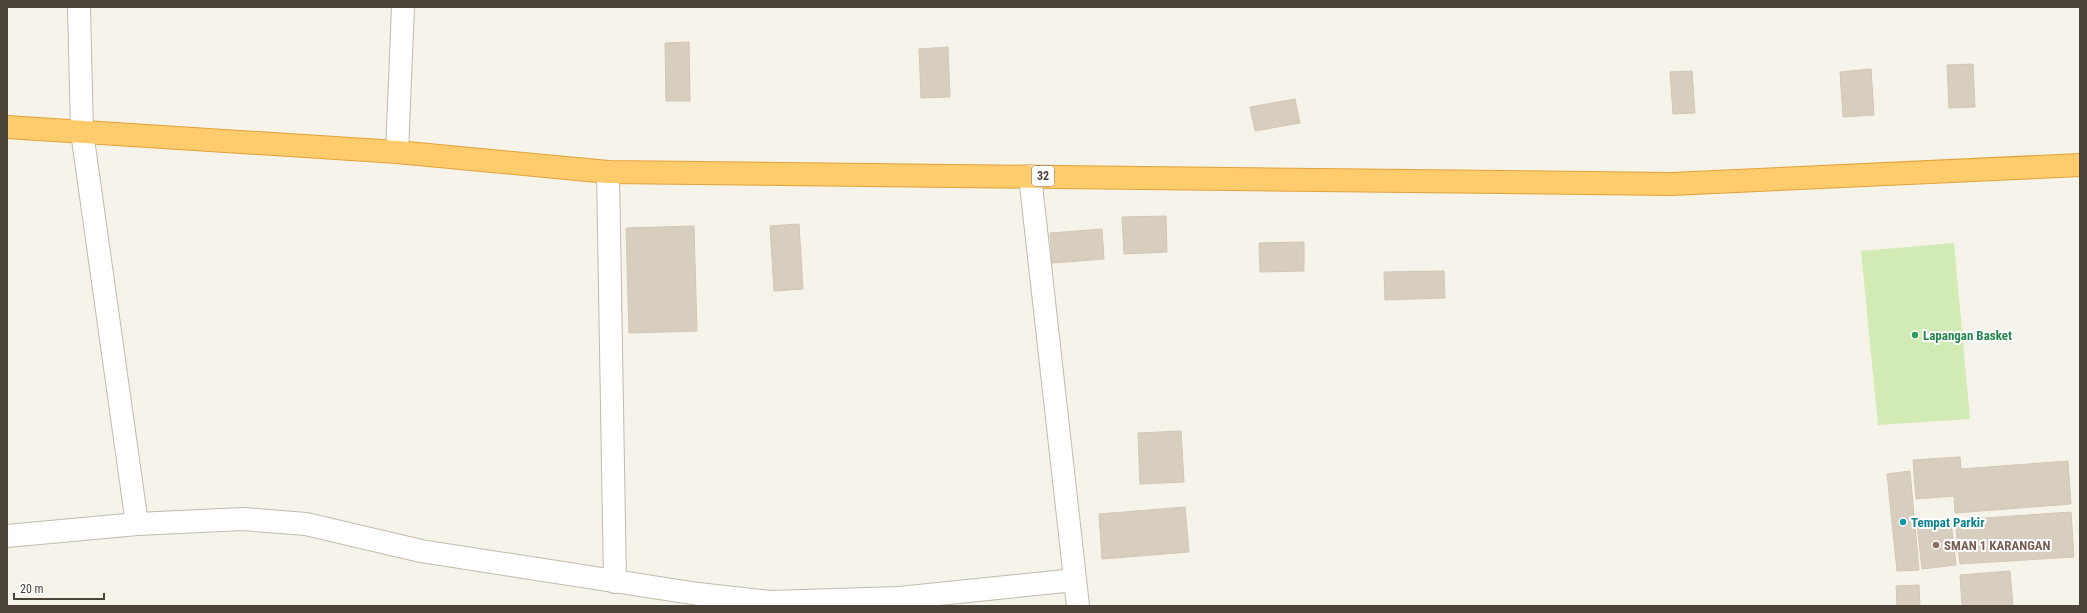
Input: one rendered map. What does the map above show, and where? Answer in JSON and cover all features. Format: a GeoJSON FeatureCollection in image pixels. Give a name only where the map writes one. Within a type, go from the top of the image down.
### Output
{"type":"FeatureCollection","features":[{"type":"Feature","properties":{"kind":"highway","name":"32"},"geometry":{"type":"LineString","coordinates":[[7,127],[397,152],[608,172],[1671,184],[2080,165]]}},
{"type":"Feature","properties":{"kind":"street"},"geometry":{"type":"LineString","coordinates":[[79,7],[82,132],[137,524]]}},
{"type":"Feature","properties":{"kind":"street"},"geometry":{"type":"LineString","coordinates":[[397,152],[403,7]]}},
{"type":"Feature","properties":{"kind":"street"},"geometry":{"type":"LineString","coordinates":[[608,172],[615,582]]}},
{"type":"Feature","properties":{"kind":"street"},"geometry":{"type":"LineString","coordinates":[[1030,176],[1078,606]]}},
{"type":"Feature","properties":{"kind":"street"},"geometry":{"type":"LineString","coordinates":[[7,536],[137,524],[244,519],[306,524],[421,551],[615,582],[698,594],[771,602],[899,598],[1075,580]]}},
{"type":"Feature","properties":{"kind":"green space","name":"Lapangan Basket"},"geometry":{"type":"Polygon","coordinates":[[[1954,243],[1970,419],[1878,425],[1861,251],[1954,243]]]}},
{"type":"Feature","properties":{"kind":"building"},"geometry":{"type":"Polygon","coordinates":[[[689,42],[690,101],[666,101],[665,43],[689,42]]]}},
{"type":"Feature","properties":{"kind":"building"},"geometry":{"type":"Polygon","coordinates":[[[948,47],[950,97],[921,98],[919,49],[948,47]]]}},
{"type":"Feature","properties":{"kind":"building"},"geometry":{"type":"Polygon","coordinates":[[[1973,64],[1975,107],[1949,108],[1947,65],[1973,64]]]}},
{"type":"Feature","properties":{"kind":"building"},"geometry":{"type":"Polygon","coordinates":[[[1871,69],[1874,115],[1843,117],[1840,72],[1871,69]]]}},
{"type":"Feature","properties":{"kind":"building"},"geometry":{"type":"Polygon","coordinates":[[[1692,71],[1695,113],[1673,114],[1670,72],[1692,71]]]}},
{"type":"Feature","properties":{"kind":"building"},"geometry":{"type":"Polygon","coordinates":[[[1295,99],[1300,123],[1255,131],[1250,107],[1295,99]]]}},
{"type":"Feature","properties":{"kind":"building"},"geometry":{"type":"Polygon","coordinates":[[[1166,216],[1167,252],[1124,254],[1122,217],[1166,216]]]}},
{"type":"Feature","properties":{"kind":"building"},"geometry":{"type":"Polygon","coordinates":[[[799,224],[803,289],[774,291],[770,226],[799,224]]]}},
{"type":"Feature","properties":{"kind":"building"},"geometry":{"type":"Polygon","coordinates":[[[694,226],[697,331],[629,333],[626,228],[694,226]]]}},
{"type":"Feature","properties":{"kind":"building"},"geometry":{"type":"Polygon","coordinates":[[[1102,229],[1104,259],[1052,263],[1050,233],[1102,229]]]}},
{"type":"Feature","properties":{"kind":"building"},"geometry":{"type":"Polygon","coordinates":[[[1304,242],[1304,271],[1260,272],[1259,243],[1304,242]]]}},
{"type":"Feature","properties":{"kind":"building"},"geometry":{"type":"Polygon","coordinates":[[[1444,271],[1445,298],[1385,300],[1384,272],[1444,271]]]}},
{"type":"Feature","properties":{"kind":"building"},"geometry":{"type":"Polygon","coordinates":[[[1181,431],[1184,482],[1140,484],[1138,433],[1181,431]]]}},
{"type":"Feature","properties":{"kind":"building"},"geometry":{"type":"Polygon","coordinates":[[[1960,457],[1961,469],[2068,461],[2071,504],[1955,513],[1954,496],[1916,499],[1913,460],[1960,457]]]}},
{"type":"Feature","properties":{"kind":"building","name":"Tempat Parkir"},"geometry":{"type":"Polygon","coordinates":[[[1910,471],[1919,570],[1897,571],[1887,474],[1910,471]]]}},
{"type":"Feature","properties":{"kind":"building"},"geometry":{"type":"Polygon","coordinates":[[[1185,507],[1189,552],[1102,559],[1099,514],[1185,507]]]}},
{"type":"Feature","properties":{"kind":"building"},"geometry":{"type":"Polygon","coordinates":[[[2071,512],[2074,557],[1960,564],[1955,520],[2071,512]]]}},
{"type":"Feature","properties":{"kind":"building","name":"SMAN 1 KARANGAN"},"geometry":{"type":"Polygon","coordinates":[[[1951,521],[1956,565],[1922,569],[1917,524],[1951,521]]]}},
{"type":"Feature","properties":{"kind":"building"},"geometry":{"type":"Polygon","coordinates":[[[2010,571],[2013,606],[1962,606],[1960,575],[2010,571]]]}},
{"type":"Feature","properties":{"kind":"building"},"geometry":{"type":"Polygon","coordinates":[[[1919,585],[1920,606],[1897,606],[1896,586],[1919,585]]]}},
{"type":"Feature","properties":{"kind":"place","name":"Lapangan Basket"},"geometry":{"type":"Point","coordinates":[1915,335]}},
{"type":"Feature","properties":{"kind":"place","name":"Tempat Parkir"},"geometry":{"type":"Point","coordinates":[1903,522]}},
{"type":"Feature","properties":{"kind":"place","name":"SMAN 1 KARANGAN"},"geometry":{"type":"Point","coordinates":[1936,545]}}]}
